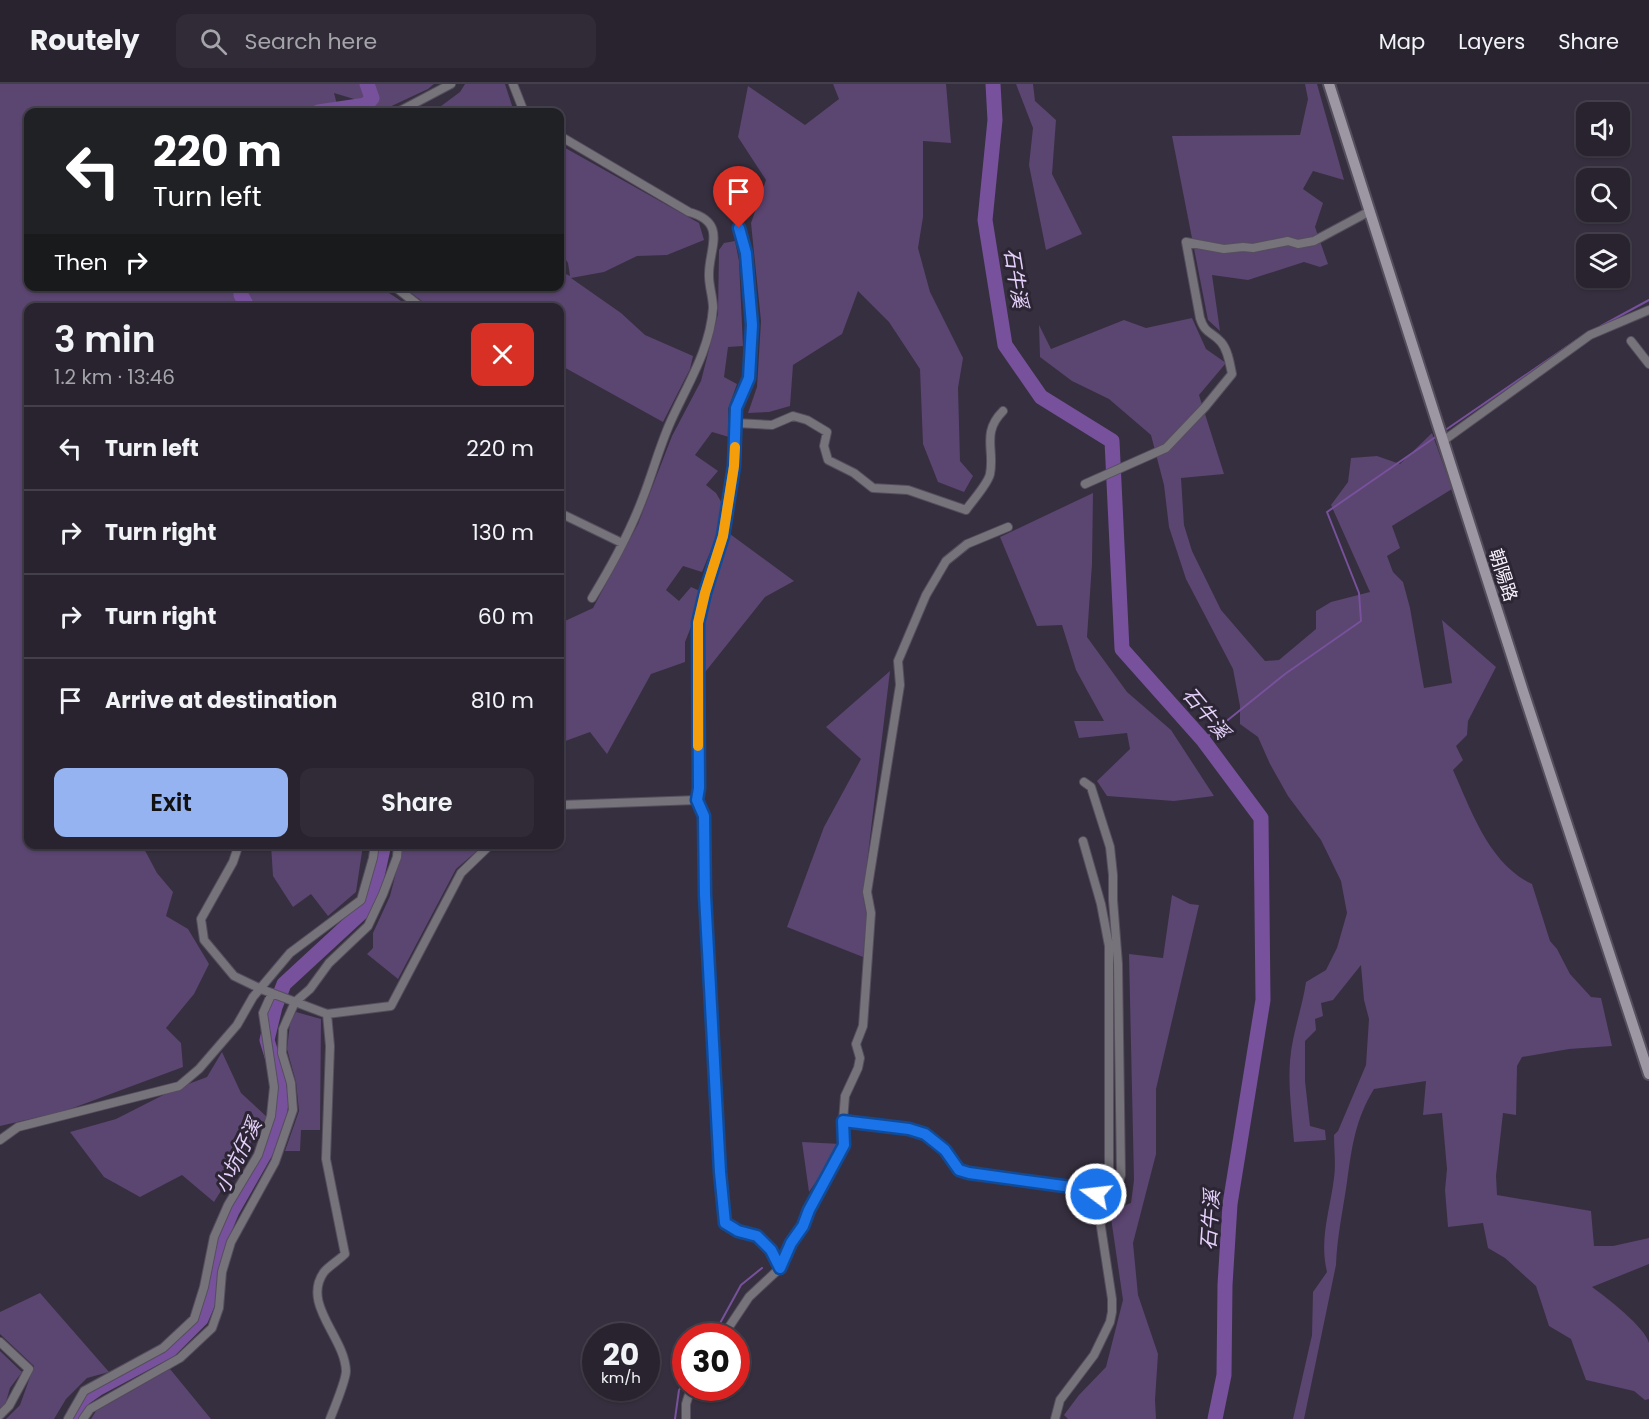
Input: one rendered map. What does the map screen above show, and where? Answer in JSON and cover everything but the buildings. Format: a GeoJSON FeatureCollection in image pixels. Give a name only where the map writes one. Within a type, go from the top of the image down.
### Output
{"type":"FeatureCollection","features":[{"type":"Feature","properties":{"kind":"main road","name":"朝陽路"},"geometry":{"type":"LineString","coordinates":[[1329,84],[1649,1074]]}},
{"type":"Feature","properties":{"kind":"street"},"geometry":{"type":"LineString","coordinates":[[406,108],[451,84]]}},
{"type":"Feature","properties":{"kind":"street"},"geometry":{"type":"LineString","coordinates":[[513,84],[522,108]]}},
{"type":"Feature","properties":{"kind":"street"},"geometry":{"type":"LineString","coordinates":[[564,138],[689,213],[702,216],[712,229],[715,241],[709,275],[713,307],[706,341],[694,375],[670,423],[641,503],[609,571],[592,598]]}},
{"type":"Feature","properties":{"kind":"street"},"geometry":{"type":"LineString","coordinates":[[1085,484],[1166,448],[1232,374],[1230,361],[1222,343],[1204,329],[1200,318],[1186,242],[1224,249],[1253,248],[1288,241],[1298,244],[1314,241],[1370,211]]}},
{"type":"Feature","properties":{"kind":"street"},"geometry":{"type":"LineString","coordinates":[[739,228],[746,253],[752,325],[749,378],[736,408],[734,466],[723,536],[698,623],[699,788],[697,800],[704,816],[705,895],[723,1214],[725,1223],[738,1231],[757,1236],[771,1250],[780,1268]]}},
{"type":"Feature","properties":{"kind":"street"},"geometry":{"type":"LineString","coordinates":[[400,291],[416,303]]}},
{"type":"Feature","properties":{"kind":"street"},"geometry":{"type":"LineString","coordinates":[[1443,441],[1590,335],[1649,310]]}},
{"type":"Feature","properties":{"kind":"street"},"geometry":{"type":"LineString","coordinates":[[1631,341],[1649,364]]}},
{"type":"Feature","properties":{"kind":"street"},"geometry":{"type":"LineString","coordinates":[[736,423],[772,425],[793,416],[807,420],[827,432],[824,446],[828,460],[854,473],[873,488],[908,490],[966,510],[990,476],[990,442],[993,421],[1003,411]]}},
{"type":"Feature","properties":{"kind":"street"},"geometry":{"type":"LineString","coordinates":[[564,515],[622,543]]}},
{"type":"Feature","properties":{"kind":"street"},"geometry":{"type":"LineString","coordinates":[[732,1323],[749,1297],[780,1268],[844,1145],[845,1096],[858,1068],[860,1058],[856,1044],[863,1026],[871,913],[867,892],[900,685],[898,661],[926,595],[946,561],[967,544],[1008,527]]}},
{"type":"Feature","properties":{"kind":"street"},"geometry":{"type":"LineString","coordinates":[[843,1121],[899,1127],[925,1134],[945,1150],[959,1170],[969,1173],[1071,1187],[1096,1198],[1113,1190],[1119,1184],[1118,964],[1110,847],[1091,787],[1084,782]]}},
{"type":"Feature","properties":{"kind":"street"},"geometry":{"type":"LineString","coordinates":[[564,806],[697,800]]}},
{"type":"Feature","properties":{"kind":"street"},"geometry":{"type":"LineString","coordinates":[[1055,1419],[1060,1400],[1094,1355],[1110,1322],[1112,1312],[1112,1299],[1096,1198],[1107,1182],[1108,1172],[1109,946],[1101,904],[1083,841]]}},
{"type":"Feature","properties":{"kind":"street"},"geometry":{"type":"LineString","coordinates":[[237,849],[233,862],[201,919],[204,940],[234,976],[261,989],[327,1014],[391,1006],[460,873],[486,849]]}},
{"type":"Feature","properties":{"kind":"street"},"geometry":{"type":"LineString","coordinates":[[0,1140],[18,1127],[179,1086],[199,1069],[237,1025],[252,997],[290,953],[361,900],[374,849]]}},
{"type":"Feature","properties":{"kind":"street"},"geometry":{"type":"LineString","coordinates":[[83,1419],[90,1409],[180,1358],[212,1328],[219,1308],[222,1272],[231,1242],[275,1162],[293,1110],[291,1083],[282,1053],[283,1029],[295,1002],[309,989],[329,963],[368,926],[383,894],[397,857],[398,849]]}},
{"type":"Feature","properties":{"kind":"street"},"geometry":{"type":"LineString","coordinates":[[68,1419],[84,1391],[163,1348],[194,1319],[204,1287],[214,1237],[228,1205],[258,1155],[271,1116],[274,1087],[263,1013],[272,993]]}},
{"type":"Feature","properties":{"kind":"street"},"geometry":{"type":"LineString","coordinates":[[327,1014],[330,1046],[326,1159],[345,1254],[324,1273],[316,1293],[320,1309],[337,1339],[346,1372],[330,1419]]}},
{"type":"Feature","properties":{"kind":"street"},"geometry":{"type":"LineString","coordinates":[[0,1342],[28,1369],[9,1406],[0,1415]]}},
{"type":"Feature","properties":{"kind":"street"},"geometry":{"type":"LineString","coordinates":[[686,1419],[687,1401]]}},
{"type":"Feature","properties":{"kind":"shaded area"},"geometry":{"type":"Polygon","coordinates":[[[0,84],[434,84],[387,108],[370,106],[369,108],[356,108],[354,99],[334,93],[338,108],[24,108],[24,291],[386,291],[404,303],[24,303],[24,849],[144,849],[157,873],[173,892],[166,916],[188,929],[209,964],[194,994],[166,1028],[181,1043],[183,1067],[65,1111],[0,1126],[0,84]]]}},
{"type":"Feature","properties":{"kind":"shaded area"},"geometry":{"type":"Polygon","coordinates":[[[465,84],[505,84],[513,108],[438,108],[460,92],[465,84]]]}},
{"type":"Feature","properties":{"kind":"shaded area"},"geometry":{"type":"Polygon","coordinates":[[[833,84],[946,84],[951,143],[923,141],[923,217],[918,248],[930,292],[963,358],[958,388],[960,461],[973,476],[964,492],[938,482],[923,444],[920,369],[889,322],[858,291],[842,334],[793,365],[790,406],[769,412],[748,413],[757,387],[761,321],[751,223],[766,180],[738,137],[748,86],[805,125],[839,99],[833,84]]]}},
{"type":"Feature","properties":{"kind":"shaded area"},"geometry":{"type":"Polygon","coordinates":[[[1016,84],[1033,84],[1035,101],[1056,120],[1052,174],[1082,234],[1046,250],[1029,165],[1033,128],[1016,84]]]}},
{"type":"Feature","properties":{"kind":"shaded area"},"geometry":{"type":"Polygon","coordinates":[[[1305,84],[1317,84],[1344,180],[1313,171],[1303,189],[1323,203],[1315,227],[1328,264],[1320,267],[1304,262],[1248,280],[1212,275],[1220,331],[1208,320],[1172,136],[1300,135],[1308,99],[1305,84]]]}},
{"type":"Feature","properties":{"kind":"shaded area"},"geometry":{"type":"Polygon","coordinates":[[[564,147],[699,223],[704,240],[667,255],[637,256],[604,272],[571,278],[621,313],[645,335],[693,356],[690,369],[663,422],[564,367],[564,303],[425,303],[408,291],[564,291],[564,273],[570,276],[568,263],[564,257],[564,147]]]}},
{"type":"Feature","properties":{"kind":"shaded area"},"geometry":{"type":"Polygon","coordinates":[[[735,241],[739,261],[743,346],[728,347],[724,377],[737,384],[728,409],[729,437],[712,432],[695,455],[718,471],[706,485],[716,493],[723,505],[717,535],[702,572],[683,566],[666,590],[679,601],[691,587],[700,591],[693,622],[685,642],[685,662],[651,674],[607,754],[590,732],[564,742],[564,622],[593,608],[638,524],[672,436],[701,381],[718,314],[719,250],[724,243],[735,241]]]}},
{"type":"Feature","properties":{"kind":"shaded area"},"geometry":{"type":"Polygon","coordinates":[[[1192,318],[1206,349],[1226,363],[1199,395],[1224,474],[1181,478],[1184,525],[1192,551],[1221,610],[1265,661],[1279,660],[1316,629],[1316,611],[1331,602],[1370,592],[1331,505],[1348,482],[1351,458],[1377,456],[1400,464],[1432,433],[1452,489],[1392,526],[1400,548],[1387,556],[1393,572],[1403,582],[1410,608],[1424,688],[1452,683],[1442,620],[1496,667],[1468,721],[1467,735],[1456,746],[1463,760],[1453,770],[1493,850],[1517,875],[1532,884],[1550,941],[1557,949],[1570,974],[1591,997],[1601,998],[1612,1046],[1569,1049],[1522,1057],[1517,1066],[1516,1115],[1503,1113],[1496,1176],[1497,1195],[1591,1211],[1594,1246],[1613,1246],[1649,1238],[1649,1264],[1592,1287],[1624,1313],[1646,1337],[1649,1343],[1649,1399],[1645,1400],[1634,1391],[1586,1380],[1571,1339],[1549,1326],[1536,1286],[1505,1258],[1488,1248],[1483,1223],[1448,1227],[1445,1190],[1447,1169],[1442,1113],[1423,1115],[1426,1081],[1374,1089],[1362,1112],[1353,1145],[1336,1265],[1304,1419],[1293,1419],[1312,1335],[1313,1292],[1327,1272],[1324,1248],[1335,1173],[1334,1135],[1338,1131],[1366,1065],[1369,1019],[1364,1000],[1361,965],[1333,1000],[1321,1003],[1323,1016],[1315,1019],[1316,1030],[1305,1041],[1305,1081],[1310,1126],[1325,1130],[1326,1140],[1294,1142],[1290,1101],[1290,1061],[1293,1041],[1306,982],[1326,970],[1337,948],[1347,913],[1341,881],[1321,840],[1288,796],[1258,737],[1240,724],[1240,706],[1233,669],[1186,579],[1169,527],[1164,485],[1151,435],[1109,399],[1072,381],[1040,357],[1039,325],[1051,349],[1124,320],[1146,328],[1192,318]]]}},
{"type":"Feature","properties":{"kind":"shaded area"},"geometry":{"type":"Polygon","coordinates":[[[1093,493],[1092,564],[1087,637],[1127,692],[1171,730],[1214,796],[1174,801],[1107,796],[1097,781],[1130,749],[1127,733],[1079,738],[1074,721],[1104,721],[1076,670],[1062,625],[1037,626],[1000,537],[1093,493]]]}},
{"type":"Feature","properties":{"kind":"shaded area"},"geometry":{"type":"Polygon","coordinates":[[[730,534],[794,581],[765,597],[702,676],[705,617],[730,534]]]}},
{"type":"Feature","properties":{"kind":"shaded area"},"geometry":{"type":"Polygon","coordinates":[[[890,671],[863,896],[867,917],[863,957],[787,927],[824,827],[861,759],[826,727],[890,671]]]}},
{"type":"Feature","properties":{"kind":"shaded area"},"geometry":{"type":"Polygon","coordinates":[[[271,849],[362,849],[356,892],[328,916],[311,894],[293,907],[273,876],[271,849]]]}},
{"type":"Feature","properties":{"kind":"shaded area"},"geometry":{"type":"Polygon","coordinates":[[[402,849],[479,849],[456,869],[398,979],[367,954],[373,948],[373,933],[390,896],[402,849]]]}},
{"type":"Feature","properties":{"kind":"shaded area"},"geometry":{"type":"Polygon","coordinates":[[[1172,895],[1190,904],[1199,905],[1156,1089],[1156,1154],[1133,1243],[1138,1295],[1158,1354],[1156,1419],[1068,1419],[1064,1415],[1079,1395],[1106,1367],[1123,1300],[1110,1211],[1131,1203],[1134,1180],[1129,954],[1163,958],[1172,895]]]}},
{"type":"Feature","properties":{"kind":"shaded area"},"geometry":{"type":"Polygon","coordinates":[[[296,1012],[321,1019],[320,1130],[301,1130],[300,1151],[285,1151],[299,1111],[296,1082],[287,1049],[290,1023],[296,1012]]]}},
{"type":"Feature","properties":{"kind":"shaded area"},"geometry":{"type":"Polygon","coordinates":[[[222,1052],[241,1093],[267,1117],[214,1202],[182,1175],[140,1197],[104,1177],[70,1132],[116,1119],[175,1089],[207,1077],[222,1052]]]}},
{"type":"Feature","properties":{"kind":"shaded area"},"geometry":{"type":"Polygon","coordinates":[[[802,1142],[841,1144],[809,1192],[802,1142]]]}},
{"type":"Feature","properties":{"kind":"shaded area"},"geometry":{"type":"Polygon","coordinates":[[[40,1293],[109,1372],[87,1378],[66,1399],[54,1419],[6,1419],[20,1405],[34,1366],[0,1334],[0,1312],[40,1293]]]}},
{"type":"Feature","properties":{"kind":"shaded area"},"geometry":{"type":"Polygon","coordinates":[[[0,1351],[22,1372],[10,1388],[5,1405],[0,1408],[0,1351]]]}},
{"type":"Feature","properties":{"kind":"shaded area"},"geometry":{"type":"Polygon","coordinates":[[[170,1369],[211,1419],[91,1419],[96,1411],[170,1369]]]}},
{"type":"Feature","properties":{"kind":"waterway","name":"小坑仔溪"},"geometry":{"type":"LineString","coordinates":[[345,108],[366,105],[372,98],[367,84]]}},
{"type":"Feature","properties":{"kind":"waterway","name":"石牛溪"},"geometry":{"type":"LineString","coordinates":[[993,84],[995,120],[985,220],[1005,345],[1041,397],[1112,441],[1122,649],[1203,740],[1261,818],[1263,1000],[1230,1204],[1225,1285],[1224,1375],[1215,1419]]}},
{"type":"Feature","properties":{"kind":"waterway","name":"小坑仔溪"},"geometry":{"type":"LineString","coordinates":[[241,291],[245,303]]}},
{"type":"Feature","properties":{"kind":"waterway"},"geometry":{"type":"LineString","coordinates":[[1601,326],[1649,300]]}},
{"type":"Feature","properties":{"kind":"waterway"},"geometry":{"type":"LineString","coordinates":[[1444,431],[1581,337]]}},
{"type":"Feature","properties":{"kind":"waterway"},"geometry":{"type":"LineString","coordinates":[[1203,740],[1285,674],[1361,621],[1359,593],[1327,512],[1437,436]]}},
{"type":"Feature","properties":{"kind":"waterway","name":"小坑仔溪"},"geometry":{"type":"LineString","coordinates":[[74,1414],[84,1398],[170,1350],[201,1319],[210,1298],[218,1245],[232,1211],[277,1132],[281,1103],[278,1076],[267,1040],[275,1007],[284,984],[362,912],[374,890],[383,849]]}},
{"type":"Feature","properties":{"kind":"waterway"},"geometry":{"type":"LineString","coordinates":[[720,1323],[741,1285],[762,1268]]}},
{"type":"Feature","properties":{"kind":"waterway"},"geometry":{"type":"LineString","coordinates":[[675,1419],[677,1401]]}},
{"type":"Feature","properties":{"kind":"slow traffic"},"geometry":{"type":"LineString","coordinates":[[698,746],[698,623],[723,536],[735,447]]}},
{"type":"Feature","properties":{"kind":"route"},"geometry":{"type":"LineString","coordinates":[[739,228],[746,253],[752,325],[749,378],[736,408],[734,466],[723,536],[698,623],[697,651],[699,788],[697,800],[704,816],[705,895],[720,1172],[725,1223],[738,1231],[757,1236],[771,1250],[780,1268],[844,1145],[843,1121],[868,1122],[925,1134],[945,1150],[959,1170],[969,1173],[1071,1187],[1096,1194]]}}]}
